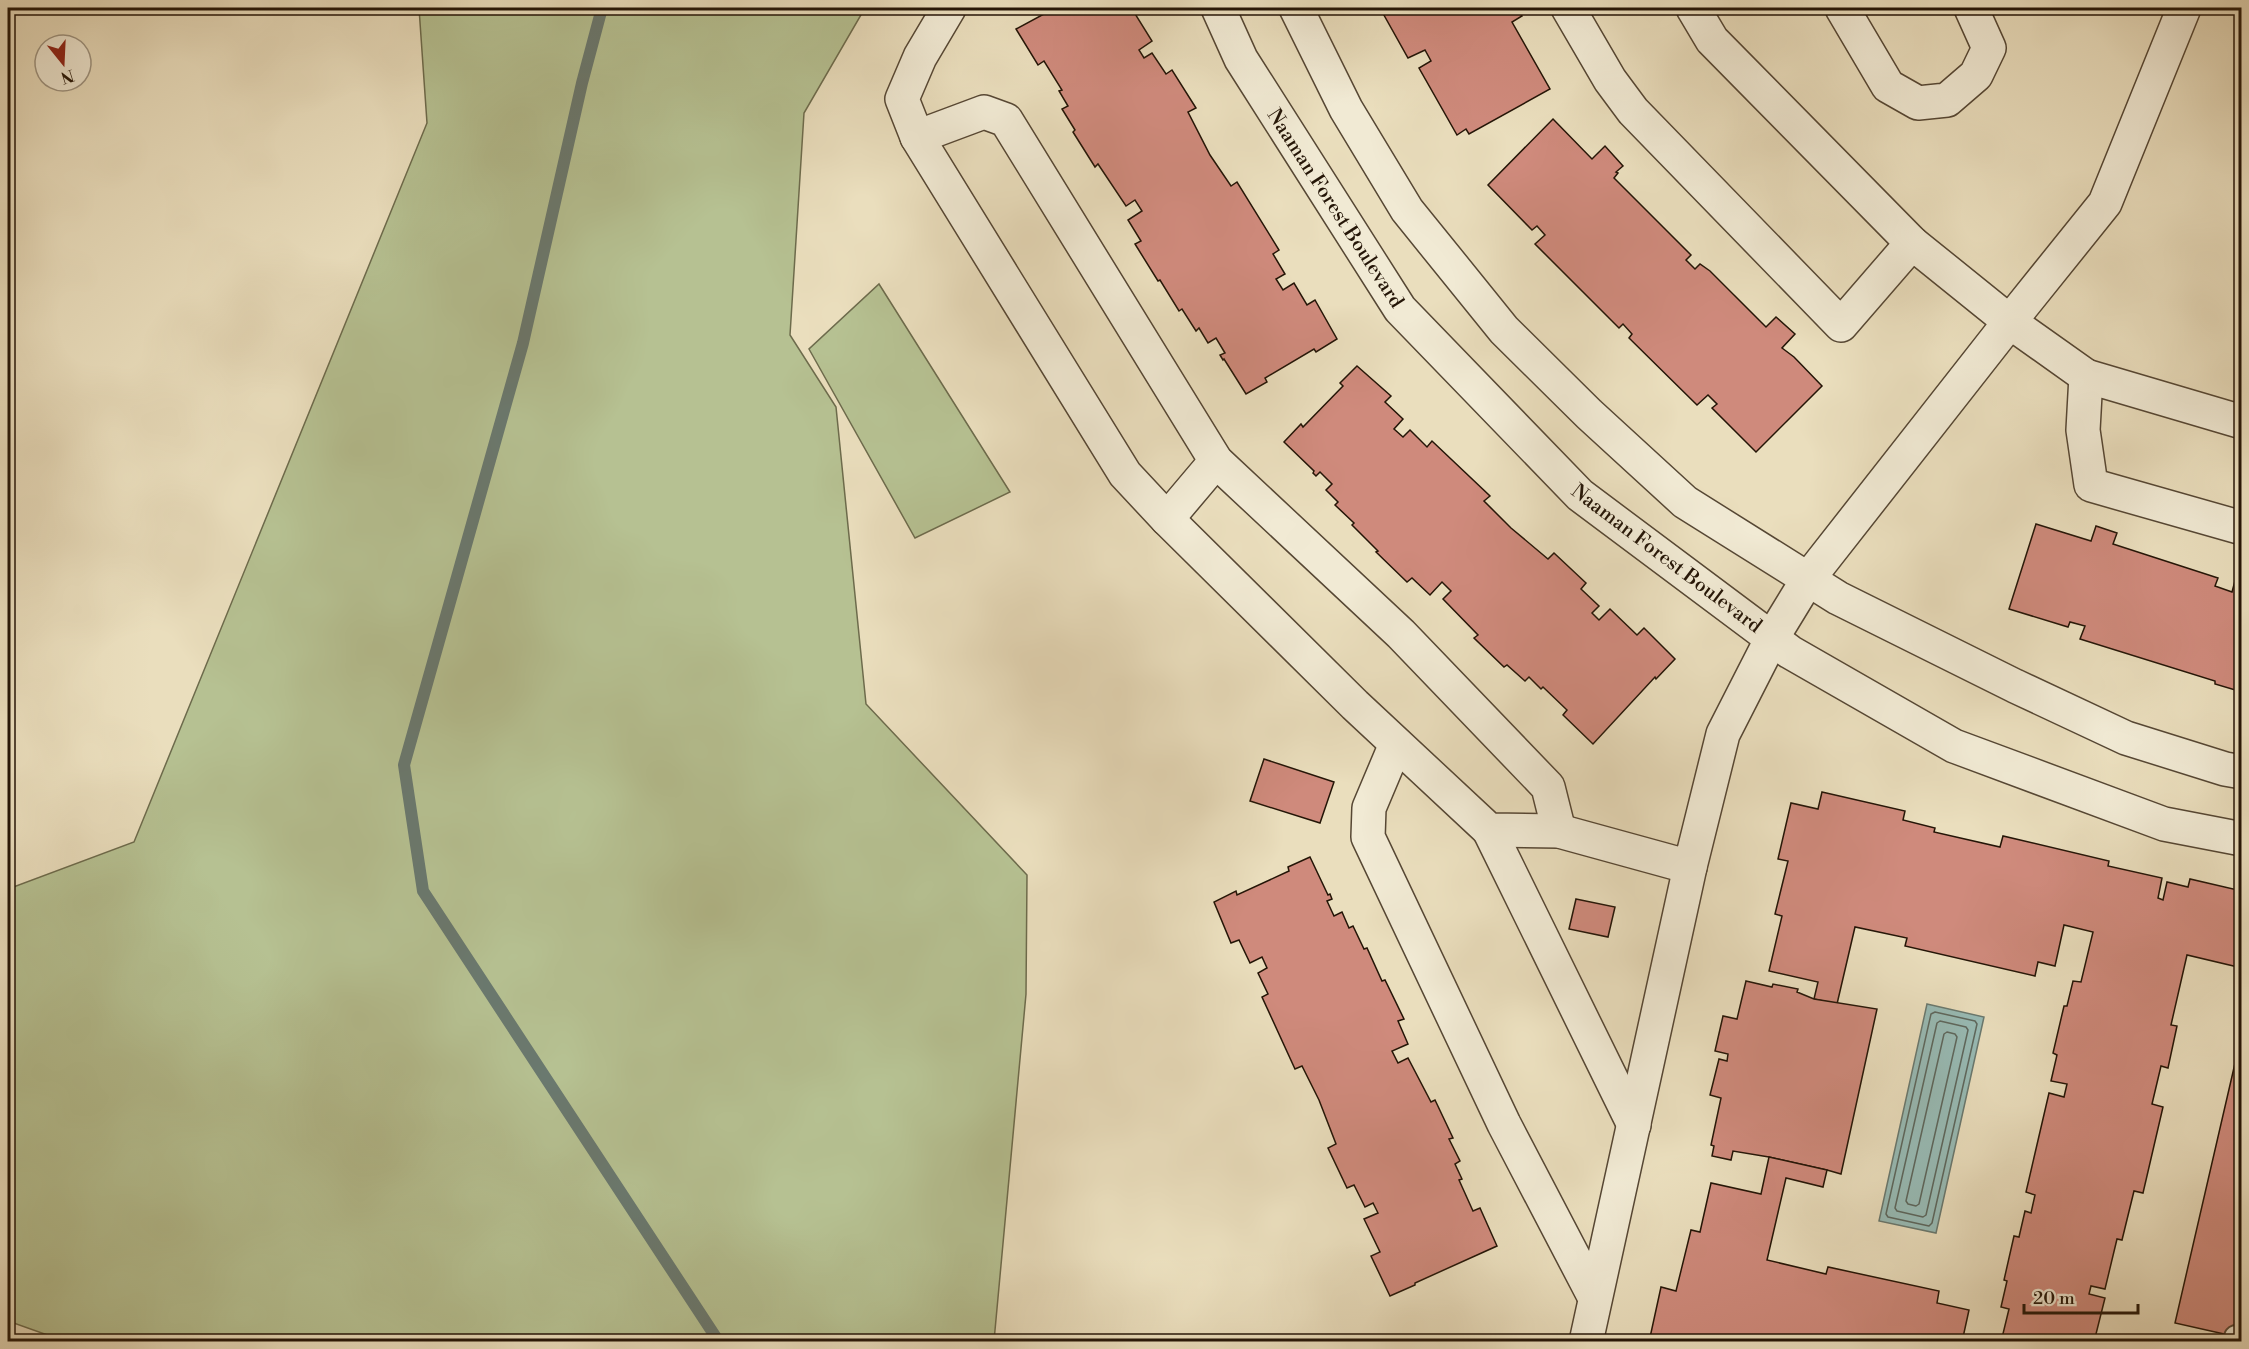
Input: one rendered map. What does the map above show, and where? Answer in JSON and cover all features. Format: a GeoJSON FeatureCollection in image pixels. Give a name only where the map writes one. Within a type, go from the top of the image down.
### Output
{"type":"FeatureCollection","features":[{"type":"Feature","properties":{"kind":"street"},"geometry":{"type":"LineString","coordinates":[[949,8],[920,57],[902,99],[917,137],[1125,474],[1167,519],[1396,744],[1489,830],[1634,1125]]}},
{"type":"Feature","properties":{"kind":"street","name":"Naaman Forest Boulevard"},"geometry":{"type":"LineString","coordinates":[[1218,8],[1241,59],[1400,309],[1581,495],[1790,652],[1954,746],[2164,824],[2241,839]]}},
{"type":"Feature","properties":{"kind":"street"},"geometry":{"type":"LineString","coordinates":[[1296,8],[1346,109],[1407,210],[1504,330],[1589,414],[1685,502],[1838,598],[1994,676],[2126,738],[2241,772]]}},
{"type":"Feature","properties":{"kind":"street"},"geometry":{"type":"LineString","coordinates":[[1568,8],[1610,80],[1633,111],[1841,325],[1912,243]]}},
{"type":"Feature","properties":{"kind":"street"},"geometry":{"type":"LineString","coordinates":[[1693,8],[1712,40],[1912,243],[2010,322],[2086,376],[2241,422]]}},
{"type":"Feature","properties":{"kind":"street"},"geometry":{"type":"LineString","coordinates":[[1842,8],[1888,86],[1918,103],[1947,100],[1976,75],[1989,48],[1971,8]]}},
{"type":"Feature","properties":{"kind":"street"},"geometry":{"type":"LineString","coordinates":[[1586,1341],[1690,867],[1723,734],[1772,638],[1808,579],[2105,203],[2184,8]]}},
{"type":"Feature","properties":{"kind":"street"},"geometry":{"type":"LineString","coordinates":[[917,137],[984,112],[1006,120],[1216,461],[1409,642],[1548,787],[1559,831]]}},
{"type":"Feature","properties":{"kind":"street"},"geometry":{"type":"LineString","coordinates":[[2086,376],[2083,430],[2091,485],[2241,528]]}},
{"type":"Feature","properties":{"kind":"street"},"geometry":{"type":"LineString","coordinates":[[1167,519],[1216,461]]}},
{"type":"Feature","properties":{"kind":"street"},"geometry":{"type":"LineString","coordinates":[[1396,744],[1369,808],[1368,837],[1504,1124],[1595,1298]]}},
{"type":"Feature","properties":{"kind":"street"},"geometry":{"type":"LineString","coordinates":[[1489,830],[1559,831],[1690,867]]}},
{"type":"Feature","properties":{"kind":"green space"},"geometry":{"type":"Polygon","coordinates":[[[419,8],[865,8],[804,113],[790,335],[836,407],[866,704],[1027,875],[1026,994],[994,1341],[67,1342],[8,1321],[8,889],[134,842],[427,123],[419,8]]]}},
{"type":"Feature","properties":{"kind":"green space"},"geometry":{"type":"Polygon","coordinates":[[[879,284],[1010,492],[915,538],[809,349],[879,284]]]}},
{"type":"Feature","properties":{"kind":"water"},"geometry":{"type":"Polygon","coordinates":[[[1927,1004],[1984,1017],[1936,1233],[1879,1221],[1927,1004]]]}},
{"type":"Feature","properties":{"kind":"building"},"geometry":{"type":"Polygon","coordinates":[[[1055,8],[1135,8],[1132,9],[1152,41],[1139,50],[1144,58],[1152,53],[1166,74],[1172,70],[1196,108],[1188,112],[1210,155],[1231,186],[1237,182],[1279,250],[1273,254],[1285,274],[1276,279],[1283,290],[1294,283],[1307,305],[1315,300],[1337,339],[1316,352],[1314,349],[1265,378],[1267,382],[1246,394],[1220,355],[1225,353],[1216,338],[1208,343],[1199,328],[1196,331],[1182,309],[1179,311],[1160,280],[1158,281],[1135,244],[1141,241],[1128,220],[1142,211],[1135,200],[1126,206],[1098,164],[1095,167],[1073,132],[1075,130],[1062,109],[1068,106],[1059,91],[1062,90],[1044,61],[1038,65],[1016,29],[1055,8]]]}},
{"type":"Feature","properties":{"kind":"building"},"geometry":{"type":"Polygon","coordinates":[[[1380,8],[1517,8],[1522,16],[1512,22],[1550,89],[1469,134],[1466,129],[1457,135],[1419,68],[1431,61],[1425,50],[1408,58],[1380,8]]]}},
{"type":"Feature","properties":{"kind":"building"},"geometry":{"type":"Polygon","coordinates":[[[1553,119],[1592,159],[1605,146],[1623,166],[1616,172],[1618,173],[1614,178],[1691,255],[1686,260],[1695,269],[1700,264],[1710,271],[1766,327],[1776,317],[1795,334],[1782,348],[1822,386],[1756,452],[1712,408],[1717,404],[1708,395],[1697,405],[1629,338],[1632,334],[1623,324],[1619,328],[1535,244],[1545,235],[1537,226],[1532,230],[1488,185],[1553,119]]]}},
{"type":"Feature","properties":{"kind":"building"},"geometry":{"type":"Polygon","coordinates":[[[1357,366],[1391,396],[1385,402],[1403,419],[1394,429],[1403,437],[1410,430],[1427,447],[1432,441],[1490,496],[1484,501],[1511,528],[1548,559],[1554,553],[1586,583],[1581,589],[1599,606],[1592,613],[1599,620],[1610,609],[1637,635],[1644,628],[1675,659],[1656,679],[1655,677],[1593,744],[1563,715],[1567,710],[1543,687],[1541,689],[1529,677],[1525,681],[1507,665],[1504,667],[1474,638],[1478,635],[1443,599],[1451,591],[1442,582],[1430,595],[1412,578],[1407,582],[1376,552],[1378,551],[1352,525],[1354,523],[1335,505],[1338,502],[1326,490],[1332,484],[1320,472],[1316,476],[1314,471],[1284,442],[1301,424],[1303,427],[1343,386],[1340,383],[1357,366]]]}},
{"type":"Feature","properties":{"kind":"building"},"geometry":{"type":"Polygon","coordinates":[[[2036,524],[2091,541],[2096,526],[2117,533],[2113,544],[2218,578],[2215,586],[2232,592],[2235,581],[2242,583],[2242,692],[2215,684],[2215,681],[2080,639],[2085,626],[2070,622],[2068,627],[2009,609],[2036,524]]]}},
{"type":"Feature","properties":{"kind":"building"},"geometry":{"type":"Polygon","coordinates":[[[1264,759],[1334,782],[1320,823],[1250,801],[1264,759]]]}},
{"type":"Feature","properties":{"kind":"building"},"geometry":{"type":"Polygon","coordinates":[[[1822,792],[1905,811],[1903,820],[1935,828],[1934,832],[2000,847],[2003,836],[2109,861],[2108,866],[2162,878],[2158,898],[2163,900],[2167,882],[2188,887],[2190,879],[2242,891],[2242,968],[2187,955],[2171,1025],[2177,1026],[2168,1068],[2161,1066],[2152,1104],[2163,1107],[2143,1193],[2134,1191],[2122,1240],[2117,1239],[2105,1289],[2091,1286],[2089,1294],[2105,1298],[2094,1342],[2001,1342],[2009,1309],[2001,1307],[2007,1281],[2004,1280],[2014,1236],[2019,1237],[2025,1211],[2031,1213],[2035,1195],[2026,1192],[2049,1093],[2064,1097],[2067,1084],[2051,1081],[2057,1055],[2053,1053],[2064,1006],[2067,1006],[2073,981],[2081,982],[2093,932],[2064,925],[2055,966],[2038,962],[2035,976],[1905,946],[1907,938],[1855,927],[1837,1004],[1814,999],[1818,982],[1769,971],[1782,916],[1775,914],[1788,861],[1778,859],[1791,803],[1818,809],[1822,792]]]}},
{"type":"Feature","properties":{"kind":"building"},"geometry":{"type":"Polygon","coordinates":[[[1310,857],[1328,895],[1330,894],[1332,899],[1327,901],[1334,916],[1342,912],[1349,928],[1353,926],[1364,949],[1367,948],[1382,981],[1385,980],[1404,1019],[1398,1021],[1408,1044],[1392,1051],[1398,1063],[1408,1058],[1431,1102],[1435,1100],[1453,1138],[1449,1139],[1460,1161],[1455,1164],[1462,1179],[1459,1180],[1473,1211],[1480,1208],[1497,1246],[1390,1296],[1371,1256],[1380,1252],[1364,1219],[1378,1213],[1373,1203],[1365,1207],[1354,1185],[1347,1188],[1328,1148],[1336,1144],[1319,1100],[1302,1066],[1295,1069],[1262,997],[1268,994],[1258,973],[1267,968],[1262,957],[1250,963],[1239,940],[1231,943],[1214,902],[1236,891],[1237,895],[1289,871],[1288,867],[1310,857]]]}},
{"type":"Feature","properties":{"kind":"building"},"geometry":{"type":"Polygon","coordinates":[[[1576,899],[1615,907],[1608,937],[1569,929],[1576,899]]]}},
{"type":"Feature","properties":{"kind":"building"},"geometry":{"type":"Polygon","coordinates":[[[1746,981],[1772,987],[1773,984],[1798,989],[1797,992],[1814,999],[1877,1009],[1841,1174],[1733,1151],[1731,1160],[1712,1156],[1714,1146],[1711,1145],[1721,1098],[1710,1095],[1719,1059],[1727,1061],[1728,1054],[1715,1051],[1723,1016],[1737,1019],[1746,981]]]}},
{"type":"Feature","properties":{"kind":"building"},"geometry":{"type":"Polygon","coordinates":[[[2242,1033],[2242,1338],[2175,1323],[2242,1033]]]}},
{"type":"Feature","properties":{"kind":"building"},"geometry":{"type":"Polygon","coordinates":[[[1769,1157],[1827,1170],[1823,1187],[1786,1178],[1767,1260],[1826,1274],[1828,1267],[1939,1291],[1937,1303],[1969,1310],[1962,1342],[1649,1342],[1661,1287],[1676,1291],[1691,1230],[1700,1232],[1711,1183],[1761,1194],[1769,1157]]]}},
{"type":"Feature","properties":{"kind":"waterway"},"geometry":{"type":"LineString","coordinates":[[602,8],[582,83],[523,343],[404,765],[423,891],[719,1342]]}}]}
